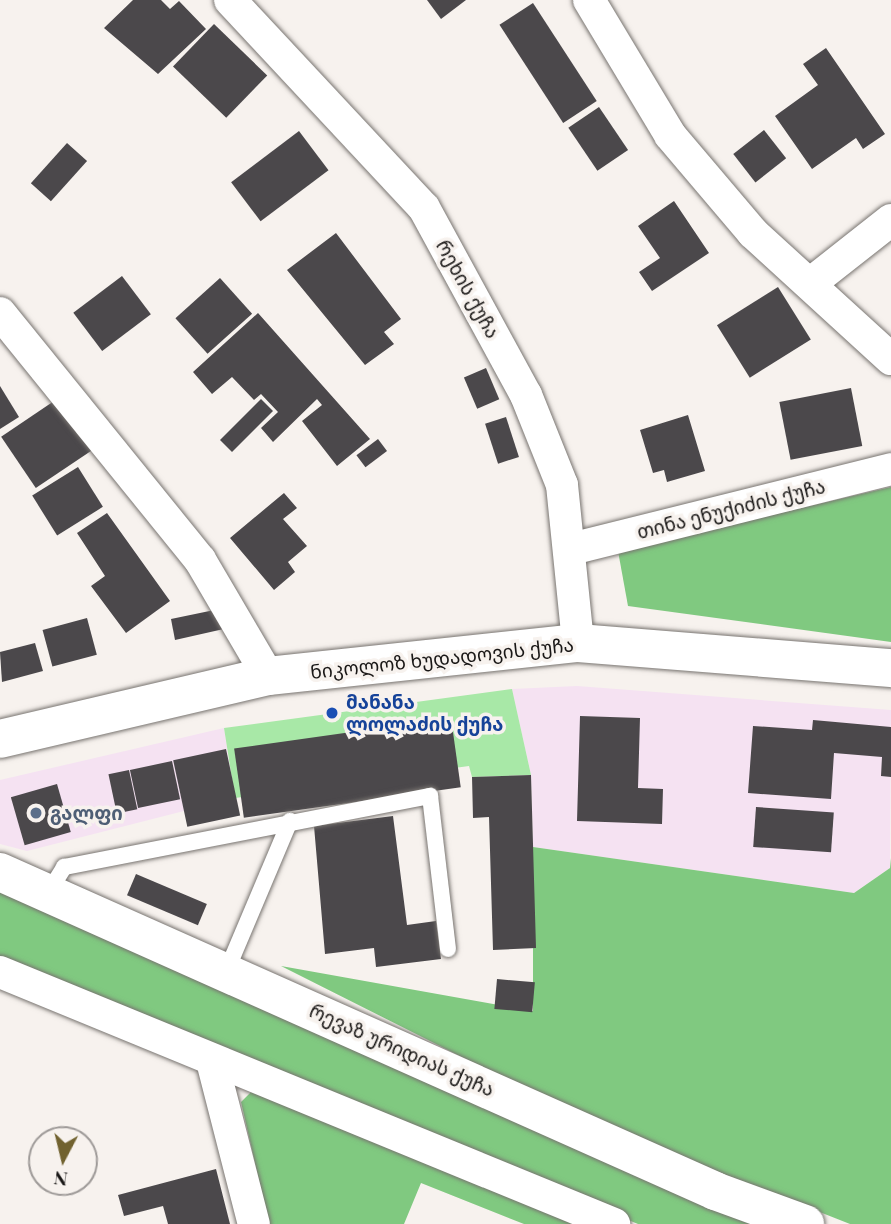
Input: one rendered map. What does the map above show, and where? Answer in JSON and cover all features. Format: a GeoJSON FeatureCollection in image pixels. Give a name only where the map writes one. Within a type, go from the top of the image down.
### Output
{"type":"FeatureCollection","features":[{"type":"Feature","properties":{"kind":"main road","name":"ნიკოლოზ ხუდადოვის ქუჩა"},"geometry":{"type":"LineString","coordinates":[[0,739],[268,676],[578,643],[891,668]]}},
{"type":"Feature","properties":{"kind":"main road","name":"რევაზ ურიდიას ქუჩა"},"geometry":{"type":"LineString","coordinates":[[0,872],[226,970],[715,1191],[805,1224]]}},
{"type":"Feature","properties":{"kind":"street","name":"რეხის ქუჩა"},"geometry":{"type":"LineString","coordinates":[[230,0],[424,208],[526,395],[562,485],[571,549],[578,643]]}},
{"type":"Feature","properties":{"kind":"street"},"geometry":{"type":"LineString","coordinates":[[598,4],[670,135],[753,233],[811,283],[891,359]]}},
{"type":"Feature","properties":{"kind":"street"},"geometry":{"type":"LineString","coordinates":[[811,283],[891,220]]}},
{"type":"Feature","properties":{"kind":"street"},"geometry":{"type":"LineString","coordinates":[[0,313],[200,561],[268,676]]}},
{"type":"Feature","properties":{"kind":"street","name":"თინა ენუქიძის ქუჩა"},"geometry":{"type":"LineString","coordinates":[[571,549],[891,469]]}},
{"type":"Feature","properties":{"kind":"street"},"geometry":{"type":"LineString","coordinates":[[0,972],[614,1224]]}},
{"type":"Feature","properties":{"kind":"street"},"geometry":{"type":"LineString","coordinates":[[212,1061],[254,1224]]}},
{"type":"Feature","properties":{"kind":"lane"},"geometry":{"type":"LineString","coordinates":[[48,893],[64,867],[290,821],[430,796],[448,949]]}},
{"type":"Feature","properties":{"kind":"lane"},"geometry":{"type":"LineString","coordinates":[[226,970],[290,821]]}},
{"type":"Feature","properties":{"kind":"shaded area"},"geometry":{"type":"Polygon","coordinates":[[[577,686],[891,710],[890,868],[854,893],[533,847],[531,775],[512,689],[577,686]]]}},
{"type":"Feature","properties":{"kind":"shaded area"},"geometry":{"type":"Polygon","coordinates":[[[224,728],[235,798],[27,851],[0,844],[0,780],[224,728]]]}},
{"type":"Feature","properties":{"kind":"green space"},"geometry":{"type":"Polygon","coordinates":[[[891,487],[891,642],[628,606],[618,551],[891,487]]]}},
{"type":"Feature","properties":{"kind":"green space"},"geometry":{"type":"Polygon","coordinates":[[[512,689],[531,775],[472,777],[469,766],[235,798],[224,728],[512,689]]]}},
{"type":"Feature","properties":{"kind":"green space"},"geometry":{"type":"Polygon","coordinates":[[[533,847],[854,893],[890,868],[891,858],[891,1224],[850,1224],[585,1119],[281,966],[533,1011],[533,847]]]}},
{"type":"Feature","properties":{"kind":"green space"},"geometry":{"type":"Polygon","coordinates":[[[0,887],[782,1224],[638,1224],[0,962],[0,887]]]}},
{"type":"Feature","properties":{"kind":"green space"},"geometry":{"type":"Polygon","coordinates":[[[252,1091],[582,1224],[524,1224],[421,1183],[404,1224],[269,1224],[241,1102],[252,1091]]]}},
{"type":"Feature","properties":{"kind":"building"},"geometry":{"type":"Polygon","coordinates":[[[133,0],[161,0],[170,9],[179,1],[206,29],[158,74],[104,28],[133,0]]]}},
{"type":"Feature","properties":{"kind":"building"},"geometry":{"type":"Polygon","coordinates":[[[427,0],[466,0],[441,19],[427,0]]]}},
{"type":"Feature","properties":{"kind":"building"},"geometry":{"type":"Polygon","coordinates":[[[533,3],[597,101],[563,123],[499,25],[533,3]]]}},
{"type":"Feature","properties":{"kind":"building"},"geometry":{"type":"Polygon","coordinates":[[[214,24],[267,75],[226,118],[173,66],[214,24]]]}},
{"type":"Feature","properties":{"kind":"building"},"geometry":{"type":"Polygon","coordinates":[[[826,48],[885,134],[863,149],[856,138],[812,169],[775,116],[818,85],[803,64],[826,48]]]}},
{"type":"Feature","properties":{"kind":"building"},"geometry":{"type":"Polygon","coordinates":[[[599,107],[628,150],[597,171],[568,128],[599,107]]]}},
{"type":"Feature","properties":{"kind":"building"},"geometry":{"type":"Polygon","coordinates":[[[764,130],[786,158],[755,182],[733,154],[764,130]]]}},
{"type":"Feature","properties":{"kind":"building"},"geometry":{"type":"Polygon","coordinates":[[[299,131],[328,170],[261,221],[231,182],[299,131]]]}},
{"type":"Feature","properties":{"kind":"building"},"geometry":{"type":"Polygon","coordinates":[[[67,143],[87,161],[51,201],[31,183],[67,143]]]}},
{"type":"Feature","properties":{"kind":"building"},"geometry":{"type":"Polygon","coordinates":[[[674,201],[709,253],[652,291],[639,272],[660,258],[638,226],[674,201]]]}},
{"type":"Feature","properties":{"kind":"building"},"geometry":{"type":"Polygon","coordinates":[[[336,233],[401,319],[384,332],[394,344],[365,365],[287,270],[336,233]]]}},
{"type":"Feature","properties":{"kind":"building"},"geometry":{"type":"Polygon","coordinates":[[[122,276],[151,314],[102,351],[73,313],[122,276]]]}},
{"type":"Feature","properties":{"kind":"building"},"geometry":{"type":"Polygon","coordinates":[[[220,278],[252,314],[208,354],[175,318],[220,278]]]}},
{"type":"Feature","properties":{"kind":"building"},"geometry":{"type":"Polygon","coordinates":[[[778,287],[811,340],[750,378],[717,325],[778,287]]]}},
{"type":"Feature","properties":{"kind":"building"},"geometry":{"type":"Polygon","coordinates":[[[258,313],[370,439],[337,466],[302,421],[322,405],[317,399],[273,442],[261,428],[278,412],[261,394],[254,400],[232,377],[212,394],[193,372],[258,313]]]}},
{"type":"Feature","properties":{"kind":"building"},"geometry":{"type":"Polygon","coordinates":[[[486,368],[499,399],[477,409],[464,377],[486,368]]]}},
{"type":"Feature","properties":{"kind":"building"},"geometry":{"type":"Polygon","coordinates":[[[0,386],[19,417],[0,429],[0,386]]]}},
{"type":"Feature","properties":{"kind":"building"},"geometry":{"type":"Polygon","coordinates":[[[851,388],[862,446],[791,460],[779,402],[851,388]]]}},
{"type":"Feature","properties":{"kind":"building"},"geometry":{"type":"Polygon","coordinates":[[[60,397],[95,448],[36,488],[1,437],[60,397]]]}},
{"type":"Feature","properties":{"kind":"building"},"geometry":{"type":"Polygon","coordinates":[[[261,399],[273,411],[232,452],[220,440],[261,399]]]}},
{"type":"Feature","properties":{"kind":"building"},"geometry":{"type":"Polygon","coordinates":[[[688,415],[705,471],[667,482],[664,470],[653,473],[640,430],[688,415]]]}},
{"type":"Feature","properties":{"kind":"building"},"geometry":{"type":"Polygon","coordinates":[[[506,417],[519,457],[498,464],[485,424],[506,417]]]}},
{"type":"Feature","properties":{"kind":"building"},"geometry":{"type":"Polygon","coordinates":[[[378,439],[387,451],[365,467],[356,455],[378,439]]]}},
{"type":"Feature","properties":{"kind":"building"},"geometry":{"type":"Polygon","coordinates":[[[78,467],[103,507],[57,535],[32,496],[78,467]]]}},
{"type":"Feature","properties":{"kind":"building"},"geometry":{"type":"Polygon","coordinates":[[[284,493],[297,508],[283,519],[307,546],[288,562],[295,572],[274,590],[230,538],[284,493]]]}},
{"type":"Feature","properties":{"kind":"building"},"geometry":{"type":"Polygon","coordinates":[[[107,513],[170,601],[126,633],[91,586],[105,576],[77,533],[107,513]]]}},
{"type":"Feature","properties":{"kind":"building"},"geometry":{"type":"Polygon","coordinates":[[[224,608],[237,626],[175,640],[171,619],[224,608]]]}},
{"type":"Feature","properties":{"kind":"building"},"geometry":{"type":"Polygon","coordinates":[[[87,618],[97,655],[52,667],[43,630],[87,618]]]}},
{"type":"Feature","properties":{"kind":"building"},"geometry":{"type":"Polygon","coordinates":[[[35,643],[43,671],[2,682],[0,652],[35,643]]]}},
{"type":"Feature","properties":{"kind":"building"},"geometry":{"type":"Polygon","coordinates":[[[580,716],[640,718],[638,788],[663,789],[662,824],[577,821],[580,716]]]}},
{"type":"Feature","properties":{"kind":"building"},"geometry":{"type":"Polygon","coordinates":[[[451,718],[461,787],[244,818],[234,748],[451,718]]]}},
{"type":"Feature","properties":{"kind":"building"},"geometry":{"type":"Polygon","coordinates":[[[813,720],[891,727],[891,777],[881,776],[882,757],[834,753],[831,799],[748,793],[753,726],[812,730],[813,720]]]}},
{"type":"Feature","properties":{"kind":"building"},"geometry":{"type":"Polygon","coordinates":[[[226,749],[240,816],[187,827],[173,760],[226,749]]]}},
{"type":"Feature","properties":{"kind":"building"},"geometry":{"type":"Polygon","coordinates":[[[172,761],[180,799],[138,808],[130,770],[172,761]]]}},
{"type":"Feature","properties":{"kind":"building"},"geometry":{"type":"Polygon","coordinates":[[[129,770],[137,809],[117,813],[108,774],[129,770]]]}},
{"type":"Feature","properties":{"kind":"building"},"geometry":{"type":"Polygon","coordinates":[[[531,775],[536,948],[493,950],[489,817],[473,818],[472,777],[531,775]]]}},
{"type":"Feature","properties":{"kind":"building"},"geometry":{"type":"Polygon","coordinates":[[[57,784],[71,832],[25,845],[11,797],[57,784]]]}},
{"type":"Feature","properties":{"kind":"building"},"geometry":{"type":"Polygon","coordinates":[[[756,807],[834,812],[831,852],[753,847],[756,807]]]}},
{"type":"Feature","properties":{"kind":"building"},"geometry":{"type":"Polygon","coordinates":[[[393,816],[407,925],[436,921],[441,959],[376,967],[374,948],[325,954],[314,826],[393,816]]]}},
{"type":"Feature","properties":{"kind":"building"},"geometry":{"type":"Polygon","coordinates":[[[136,874],[207,904],[198,925],[127,895],[136,874]]]}},
{"type":"Feature","properties":{"kind":"building"},"geometry":{"type":"Polygon","coordinates":[[[497,979],[535,982],[532,1012],[494,1009],[497,979]]]}},
{"type":"Feature","properties":{"kind":"building"},"geometry":{"type":"Polygon","coordinates":[[[216,1169],[230,1224],[168,1224],[163,1206],[124,1216],[118,1195],[216,1169]]]}},
{"type":"Feature","properties":{"kind":"place","name":"მანანა ლოლაძის ქუჩა"},"geometry":{"type":"Point","coordinates":[332,713]}},
{"type":"Feature","properties":{"kind":"place","name":"გალფი"},"geometry":{"type":"Point","coordinates":[36,813]}}]}
